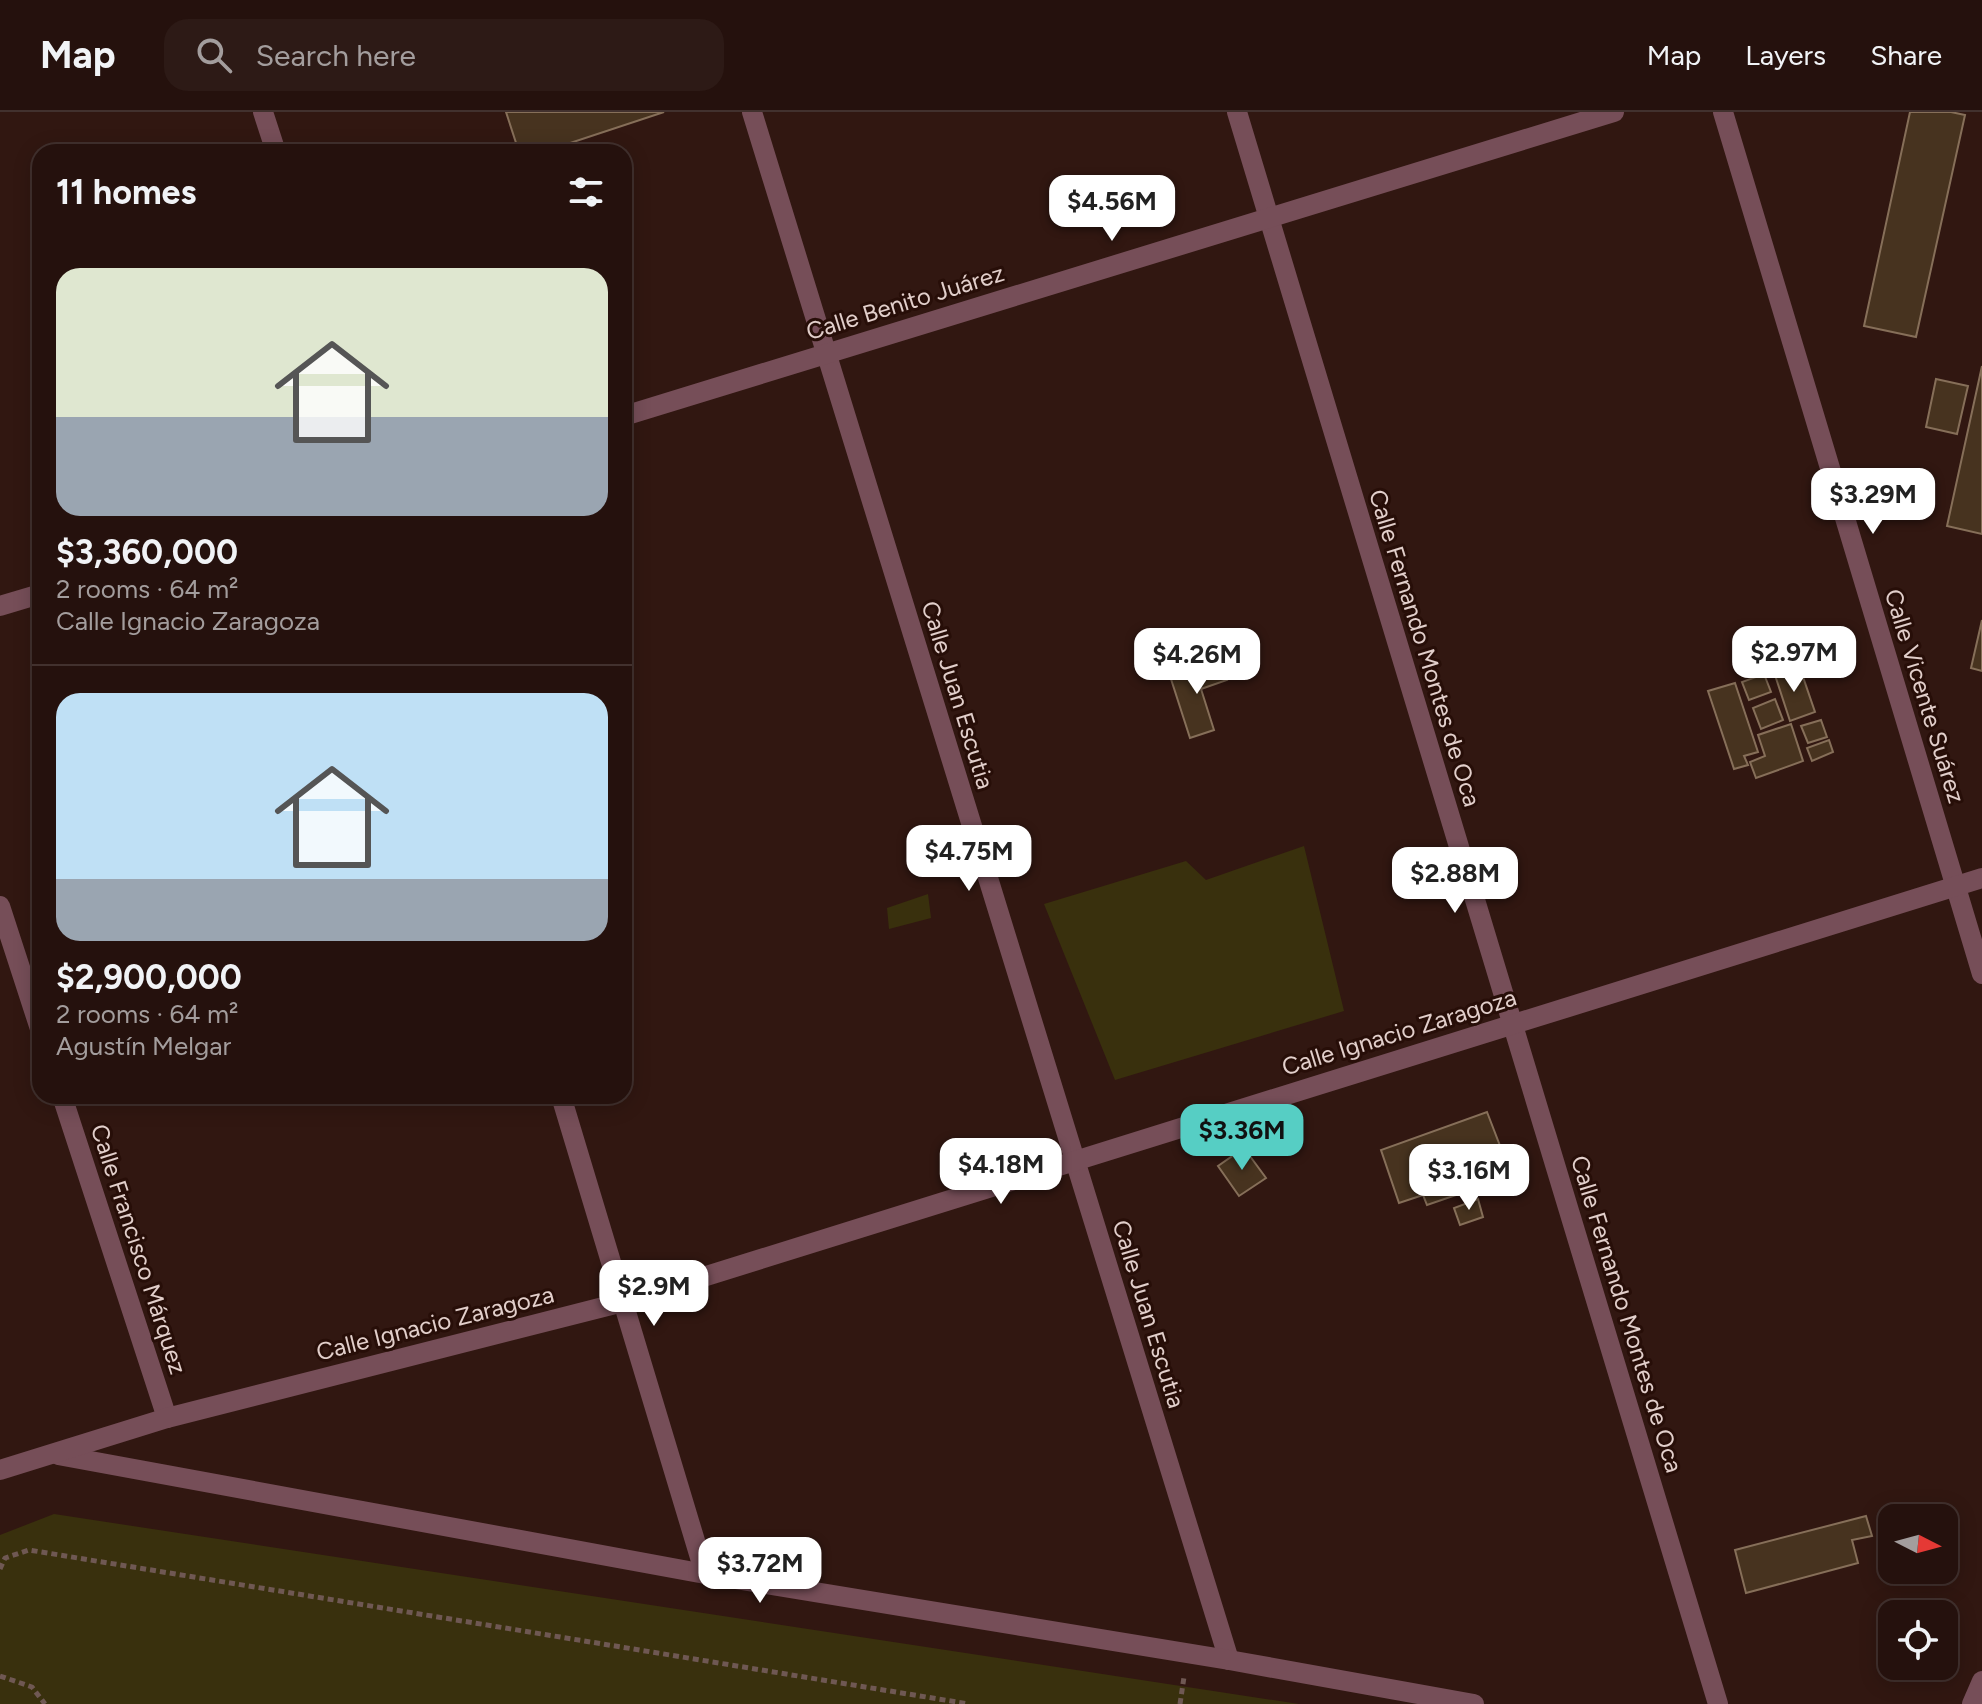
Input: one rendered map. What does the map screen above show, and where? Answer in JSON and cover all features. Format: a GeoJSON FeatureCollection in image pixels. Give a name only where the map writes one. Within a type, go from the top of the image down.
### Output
{"type":"FeatureCollection","features":[{"type":"Feature","properties":{"kind":"street"},"geometry":{"type":"LineString","coordinates":[[263,112],[273,144]]}},
{"type":"Feature","properties":{"kind":"street","name":"Calle Juan Escutia"},"geometry":{"type":"LineString","coordinates":[[752,112],[1229,1660]]}},
{"type":"Feature","properties":{"kind":"street","name":"Calle Fernando Montes de Oca"},"geometry":{"type":"LineString","coordinates":[[1237,112],[1718,1704]]}},
{"type":"Feature","properties":{"kind":"street","name":"Calle Benito Juárez"},"geometry":{"type":"LineString","coordinates":[[632,414],[1614,112]]}},
{"type":"Feature","properties":{"kind":"street","name":"Calle Vicente Suárez"},"geometry":{"type":"LineString","coordinates":[[1723,112],[1982,974]]}},
{"type":"Feature","properties":{"kind":"street"},"geometry":{"type":"LineString","coordinates":[[0,606],[32,596]]}},
{"type":"Feature","properties":{"kind":"street","name":"Calle Ignacio Zaragoza"},"geometry":{"type":"LineString","coordinates":[[0,1470],[167,1418],[623,1302],[1982,878]]}},
{"type":"Feature","properties":{"kind":"street"},"geometry":{"type":"LineString","coordinates":[[0,906],[32,1004]]}},
{"type":"Feature","properties":{"kind":"street","name":"Calle Francisco Márquez"},"geometry":{"type":"LineString","coordinates":[[65,1104],[167,1418]]}},
{"type":"Feature","properties":{"kind":"street"},"geometry":{"type":"LineString","coordinates":[[563,1104],[705,1574]]}},
{"type":"Feature","properties":{"kind":"street"},"geometry":{"type":"LineString","coordinates":[[54,1454],[705,1574],[1229,1660],[1474,1704]]}},
{"type":"Feature","properties":{"kind":"street"},"geometry":{"type":"LineString","coordinates":[[1972,1704],[1982,1681]]}},
{"type":"Feature","properties":{"kind":"path"},"geometry":{"type":"LineString","coordinates":[[0,1569],[5,1558],[29,1550],[969,1704]]}},
{"type":"Feature","properties":{"kind":"path"},"geometry":{"type":"LineString","coordinates":[[0,1676],[32,1687],[45,1704]]}},
{"type":"Feature","properties":{"kind":"shaded area"},"geometry":{"type":"Polygon","coordinates":[[[1304,846],[1344,1011],[1115,1080],[1044,904],[1186,861],[1206,880],[1304,846]]]}},
{"type":"Feature","properties":{"kind":"shaded area"},"geometry":{"type":"Polygon","coordinates":[[[928,894],[931,918],[889,929],[887,908],[928,894]]]}},
{"type":"Feature","properties":{"kind":"shaded area"},"geometry":{"type":"Polygon","coordinates":[[[54,1514],[1299,1704],[0,1704],[0,1535],[54,1514]]]}},
{"type":"Feature","properties":{"kind":"building"},"geometry":{"type":"Polygon","coordinates":[[[506,112],[664,112],[567,144],[516,144],[506,112]]]}},
{"type":"Feature","properties":{"kind":"building"},"geometry":{"type":"Polygon","coordinates":[[[1910,112],[1965,115],[1916,337],[1864,326],[1910,112]]]}},
{"type":"Feature","properties":{"kind":"building"},"geometry":{"type":"Polygon","coordinates":[[[1982,366],[1982,534],[1947,526],[1982,366]]]}},
{"type":"Feature","properties":{"kind":"building"},"geometry":{"type":"Polygon","coordinates":[[[1936,379],[1968,386],[1957,434],[1926,427],[1936,379]]]}},
{"type":"Feature","properties":{"kind":"building"},"geometry":{"type":"Polygon","coordinates":[[[1982,620],[1982,671],[1971,668],[1982,620]]]}},
{"type":"Feature","properties":{"kind":"building"},"geometry":{"type":"Polygon","coordinates":[[[1220,660],[1227,680],[1201,689],[1214,730],[1190,738],[1170,676],[1220,660]]]}},
{"type":"Feature","properties":{"kind":"building"},"geometry":{"type":"Polygon","coordinates":[[[1790,666],[1795,679],[1803,677],[1815,712],[1790,721],[1774,672],[1790,666]]]}},
{"type":"Feature","properties":{"kind":"building"},"geometry":{"type":"Polygon","coordinates":[[[1764,674],[1771,692],[1749,700],[1742,682],[1764,674]]]}},
{"type":"Feature","properties":{"kind":"building"},"geometry":{"type":"Polygon","coordinates":[[[1735,683],[1758,752],[1744,756],[1748,765],[1734,769],[1708,691],[1735,683]]]}},
{"type":"Feature","properties":{"kind":"building"},"geometry":{"type":"Polygon","coordinates":[[[1775,699],[1783,720],[1761,729],[1753,708],[1775,699]]]}},
{"type":"Feature","properties":{"kind":"building"},"geometry":{"type":"Polygon","coordinates":[[[1821,720],[1827,737],[1808,743],[1801,726],[1821,720]]]}},
{"type":"Feature","properties":{"kind":"building"},"geometry":{"type":"Polygon","coordinates":[[[1791,724],[1803,761],[1756,778],[1750,762],[1765,756],[1758,735],[1791,724]]]}},
{"type":"Feature","properties":{"kind":"building"},"geometry":{"type":"Polygon","coordinates":[[[1829,740],[1833,752],[1812,761],[1807,748],[1829,740]]]}},
{"type":"Feature","properties":{"kind":"building"},"geometry":{"type":"Polygon","coordinates":[[[1487,1112],[1502,1151],[1477,1160],[1485,1185],[1427,1205],[1423,1195],[1399,1203],[1381,1150],[1487,1112]]]}},
{"type":"Feature","properties":{"kind":"building"},"geometry":{"type":"Polygon","coordinates":[[[1244,1148],[1266,1178],[1239,1196],[1218,1166],[1244,1148]]]}},
{"type":"Feature","properties":{"kind":"building"},"geometry":{"type":"Polygon","coordinates":[[[1478,1199],[1483,1217],[1460,1225],[1454,1208],[1478,1199]]]}},
{"type":"Feature","properties":{"kind":"building"},"geometry":{"type":"Polygon","coordinates":[[[1866,1516],[1872,1536],[1852,1540],[1858,1563],[1746,1593],[1735,1550],[1866,1516]]]}}]}
